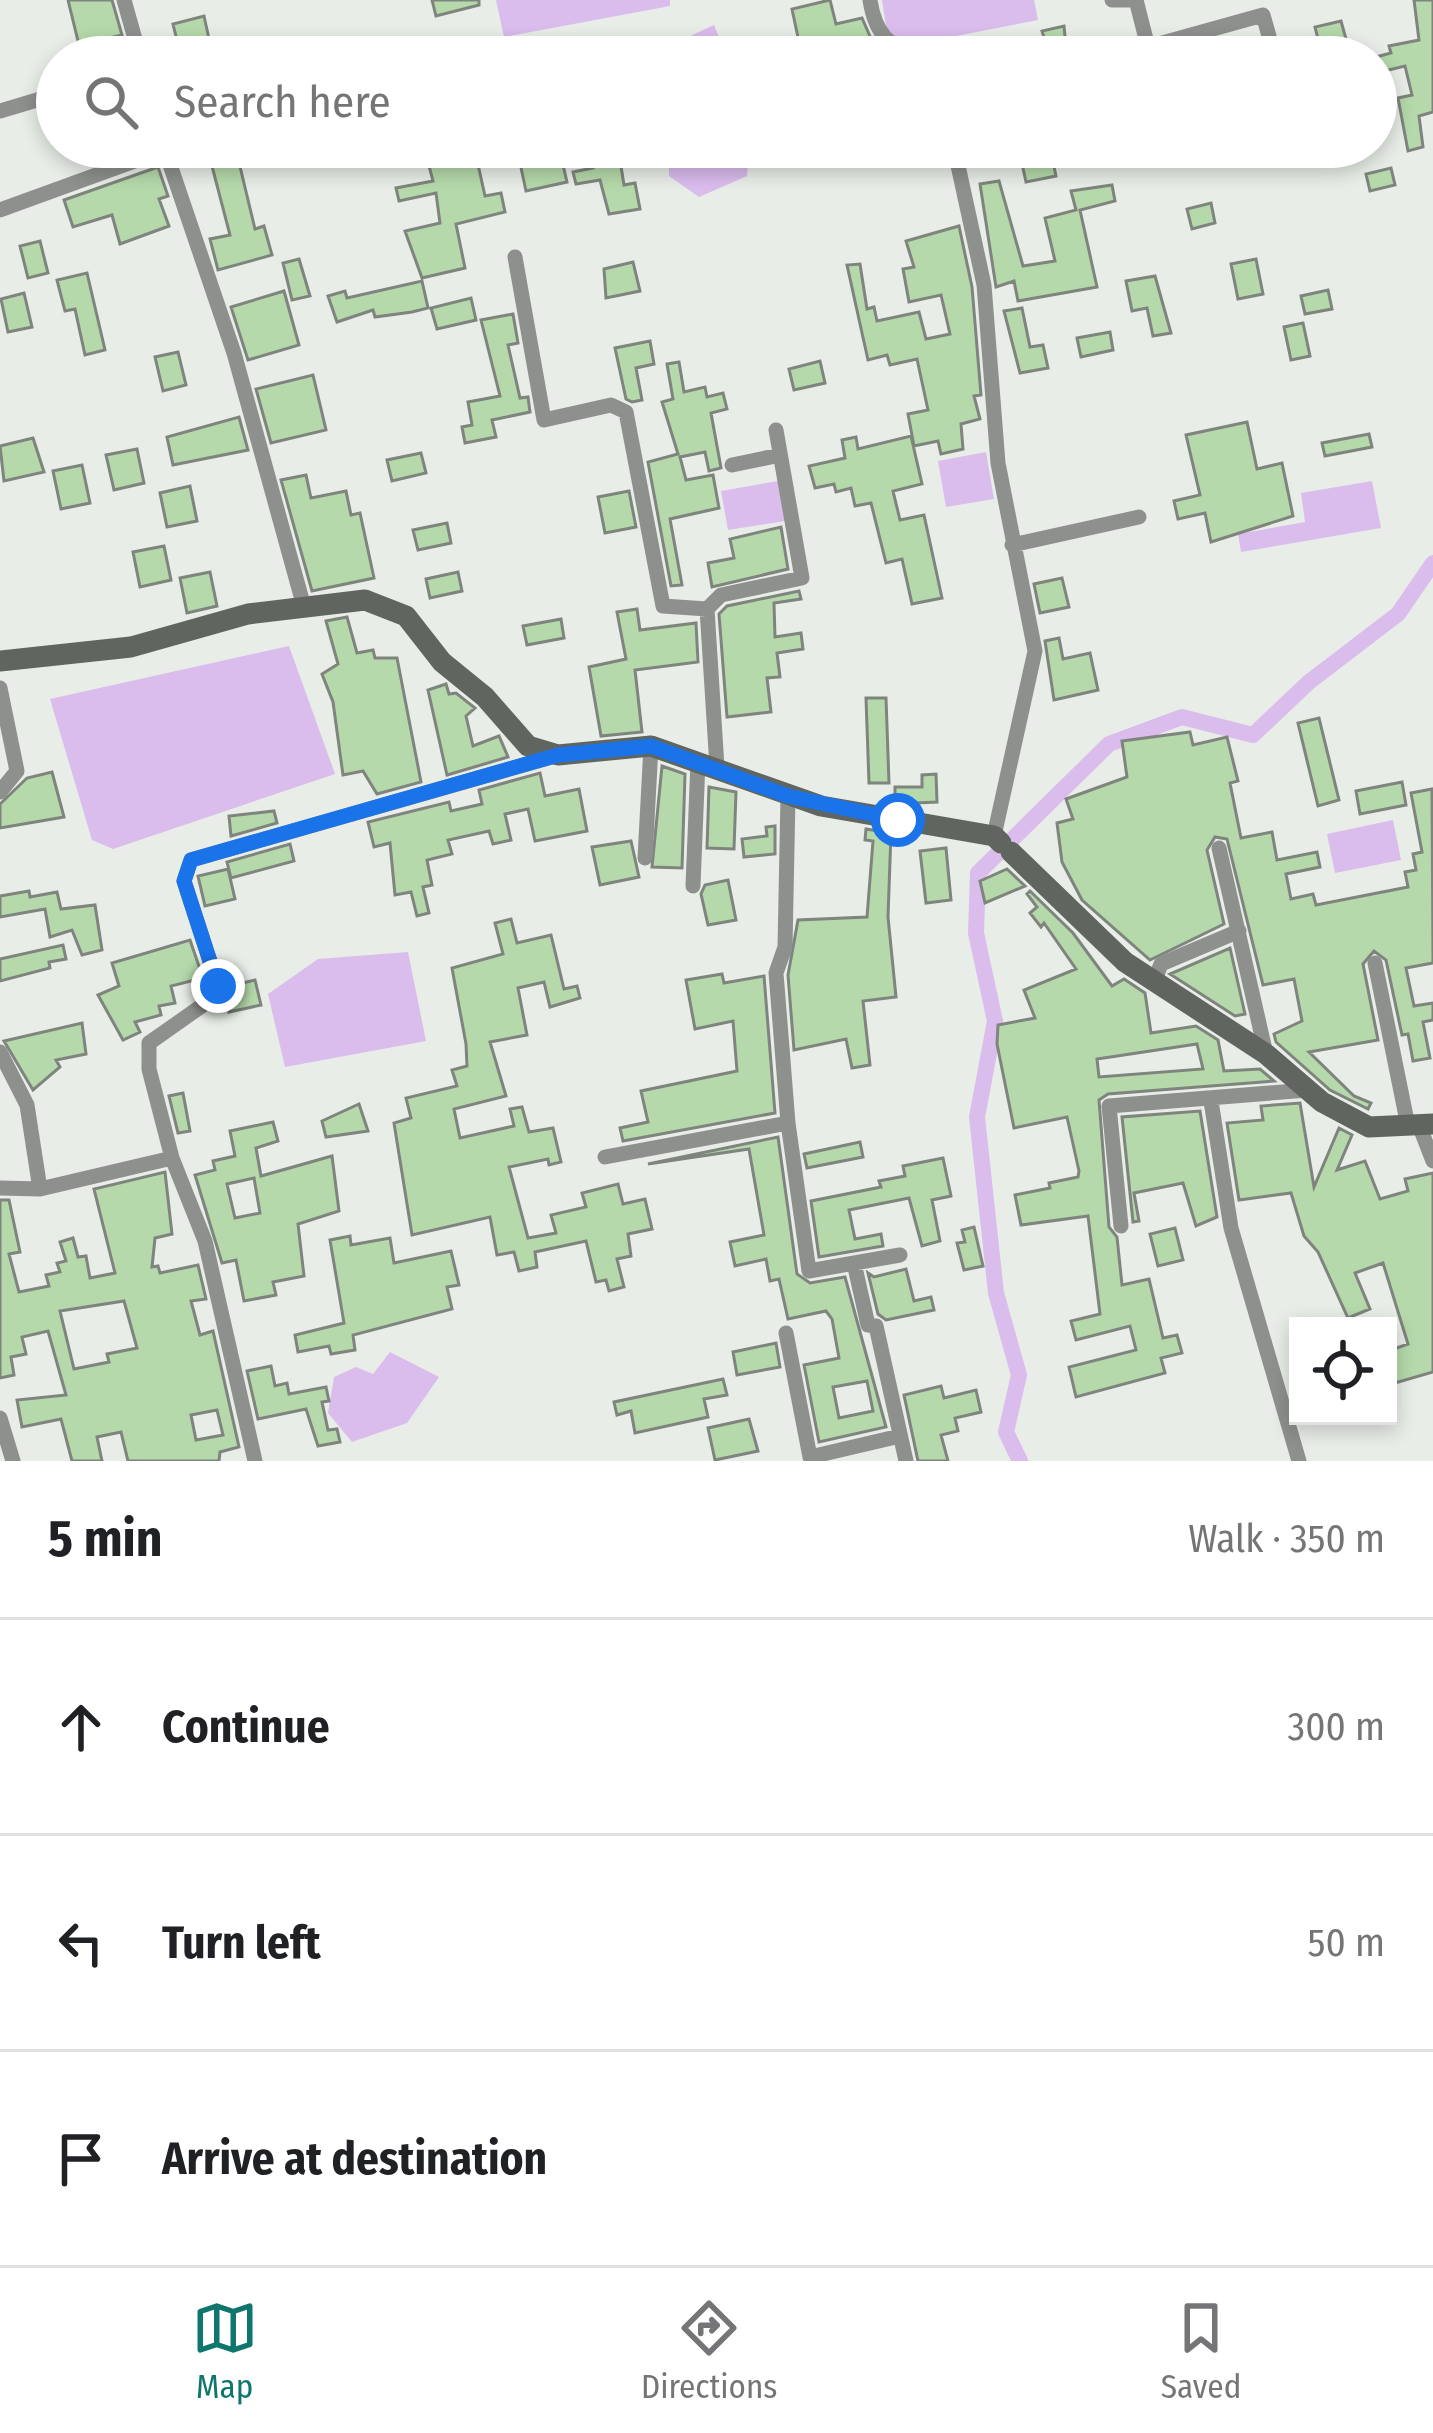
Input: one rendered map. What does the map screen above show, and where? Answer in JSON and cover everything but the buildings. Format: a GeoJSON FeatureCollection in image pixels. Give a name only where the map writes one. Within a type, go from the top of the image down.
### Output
{"type":"FeatureCollection","features":[{"type":"Feature","properties":{"kind":"street"},"geometry":{"type":"LineString","coordinates":[[124,0],[134,36]]}},
{"type":"Feature","properties":{"kind":"street"},"geometry":{"type":"LineString","coordinates":[[870,0],[874,26],[883,36]]}},
{"type":"Feature","properties":{"kind":"street"},"geometry":{"type":"LineString","coordinates":[[1112,0],[1136,0],[1145,36]]}},
{"type":"Feature","properties":{"kind":"street"},"geometry":{"type":"LineString","coordinates":[[1188,36],[1263,15],[1269,36]]}},
{"type":"Feature","properties":{"kind":"street"},"geometry":{"type":"LineString","coordinates":[[0,111],[36,100]]}},
{"type":"Feature","properties":{"kind":"street"},"geometry":{"type":"LineString","coordinates":[[0,209],[113,168]]}},
{"type":"Feature","properties":{"kind":"street"},"geometry":{"type":"LineString","coordinates":[[171,168],[234,353],[304,607]]}},
{"type":"Feature","properties":{"kind":"street"},"geometry":{"type":"LineString","coordinates":[[959,168],[984,285],[998,463],[1035,651],[1002,844]]}},
{"type":"Feature","properties":{"kind":"street"},"geometry":{"type":"LineString","coordinates":[[514,256],[544,420],[611,405],[626,412],[663,606],[693,612],[707,609],[722,595],[802,578],[776,430]]}},
{"type":"Feature","properties":{"kind":"street"},"geometry":{"type":"LineString","coordinates":[[732,465],[780,455]]}},
{"type":"Feature","properties":{"kind":"street"},"geometry":{"type":"LineString","coordinates":[[1012,544],[1139,517]]}},
{"type":"Feature","properties":{"kind":"street"},"geometry":{"type":"LineString","coordinates":[[0,661],[131,647],[248,614],[365,600],[406,616],[442,662],[485,697],[528,746],[558,755]]}},
{"type":"Feature","properties":{"kind":"street"},"geometry":{"type":"LineString","coordinates":[[693,886],[708,764],[707,609]]}},
{"type":"Feature","properties":{"kind":"street"},"geometry":{"type":"LineString","coordinates":[[0,688],[17,770],[0,791]]}},
{"type":"Feature","properties":{"kind":"street"},"geometry":{"type":"LineString","coordinates":[[645,858],[651,746]]}},
{"type":"Feature","properties":{"kind":"street"},"geometry":{"type":"LineString","coordinates":[[254,1461],[205,1241],[172,1158],[148,1069],[149,1043],[203,1006],[218,986],[184,881],[191,860],[558,755],[651,746],[788,796],[1002,844],[1125,962],[1266,1054],[1308,1090],[1369,1127],[1420,1125]]}},
{"type":"Feature","properties":{"kind":"street"},"geometry":{"type":"LineString","coordinates":[[788,796],[784,947],[776,973],[788,1124],[809,1271],[900,1255]]}},
{"type":"Feature","properties":{"kind":"street"},"geometry":{"type":"LineString","coordinates":[[1219,848],[1266,1054]]}},
{"type":"Feature","properties":{"kind":"street"},"geometry":{"type":"LineString","coordinates":[[1155,980],[1161,964],[1239,931]]}},
{"type":"Feature","properties":{"kind":"street"},"geometry":{"type":"LineString","coordinates":[[1375,963],[1433,1161]]}},
{"type":"Feature","properties":{"kind":"street"},"geometry":{"type":"LineString","coordinates":[[0,1052],[27,1105],[40,1189]]}},
{"type":"Feature","properties":{"kind":"street"},"geometry":{"type":"LineString","coordinates":[[1121,1226],[1109,1106],[1211,1102],[1308,1090]]}},
{"type":"Feature","properties":{"kind":"street"},"geometry":{"type":"LineString","coordinates":[[1211,1102],[1231,1228],[1299,1461]]}},
{"type":"Feature","properties":{"kind":"street"},"geometry":{"type":"LineString","coordinates":[[604,1157],[788,1124]]}},
{"type":"Feature","properties":{"kind":"street"},"geometry":{"type":"LineString","coordinates":[[0,1188],[40,1189],[172,1158]]}},
{"type":"Feature","properties":{"kind":"street"},"geometry":{"type":"LineString","coordinates":[[854,1263],[868,1324],[876,1325],[906,1461]]}},
{"type":"Feature","properties":{"kind":"street"},"geometry":{"type":"LineString","coordinates":[[786,1333],[810,1457],[901,1436]]}},
{"type":"Feature","properties":{"kind":"street"},"geometry":{"type":"LineString","coordinates":[[0,1418],[13,1461]]}},
{"type":"Feature","properties":{"kind":"shaded area"},"geometry":{"type":"Polygon","coordinates":[[[496,0],[670,0],[670,6],[504,36],[496,0]]]}},
{"type":"Feature","properties":{"kind":"shaded area"},"geometry":{"type":"Polygon","coordinates":[[[882,0],[1034,0],[1038,20],[956,36],[892,36],[887,32],[882,0]]]}},
{"type":"Feature","properties":{"kind":"shaded area"},"geometry":{"type":"Polygon","coordinates":[[[714,25],[718,36],[690,36],[714,25]]]}},
{"type":"Feature","properties":{"kind":"shaded area"},"geometry":{"type":"Polygon","coordinates":[[[669,168],[748,168],[747,176],[699,197],[669,176],[669,168]]]}},
{"type":"Feature","properties":{"kind":"shaded area"},"geometry":{"type":"Polygon","coordinates":[[[986,452],[994,499],[946,507],[938,461],[986,452]]]}},
{"type":"Feature","properties":{"kind":"shaded area"},"geometry":{"type":"Polygon","coordinates":[[[778,481],[785,521],[728,530],[721,491],[778,481]]]}},
{"type":"Feature","properties":{"kind":"shaded area"},"geometry":{"type":"Polygon","coordinates":[[[1372,481],[1381,528],[1241,552],[1238,534],[1305,522],[1301,493],[1372,481]]]}},
{"type":"Feature","properties":{"kind":"shaded area"},"geometry":{"type":"Polygon","coordinates":[[[289,646],[335,774],[113,849],[92,840],[50,699],[289,646]]]}},
{"type":"Feature","properties":{"kind":"shaded area"},"geometry":{"type":"Polygon","coordinates":[[[1393,820],[1401,860],[1335,873],[1327,834],[1393,820]]]}},
{"type":"Feature","properties":{"kind":"shaded area"},"geometry":{"type":"Polygon","coordinates":[[[408,952],[426,1041],[285,1067],[268,994],[318,959],[408,952]]]}},
{"type":"Feature","properties":{"kind":"shaded area"},"geometry":{"type":"Polygon","coordinates":[[[390,1352],[439,1377],[407,1423],[352,1442],[328,1413],[334,1377],[356,1367],[373,1374],[390,1352]]]}},
{"type":"Feature","properties":{"kind":"waterway"},"geometry":{"type":"LineString","coordinates":[[1020,1461],[1006,1432],[1019,1375],[996,1293],[977,1117],[995,1021],[976,933],[978,873],[1109,744],[1182,717],[1253,735],[1309,682],[1398,614],[1433,563]]}},
{"type":"Feature","properties":{"kind":"route"},"geometry":{"type":"LineString","coordinates":[[218,986],[184,881],[191,860],[558,755],[651,746],[821,806],[898,820]]}}]}
